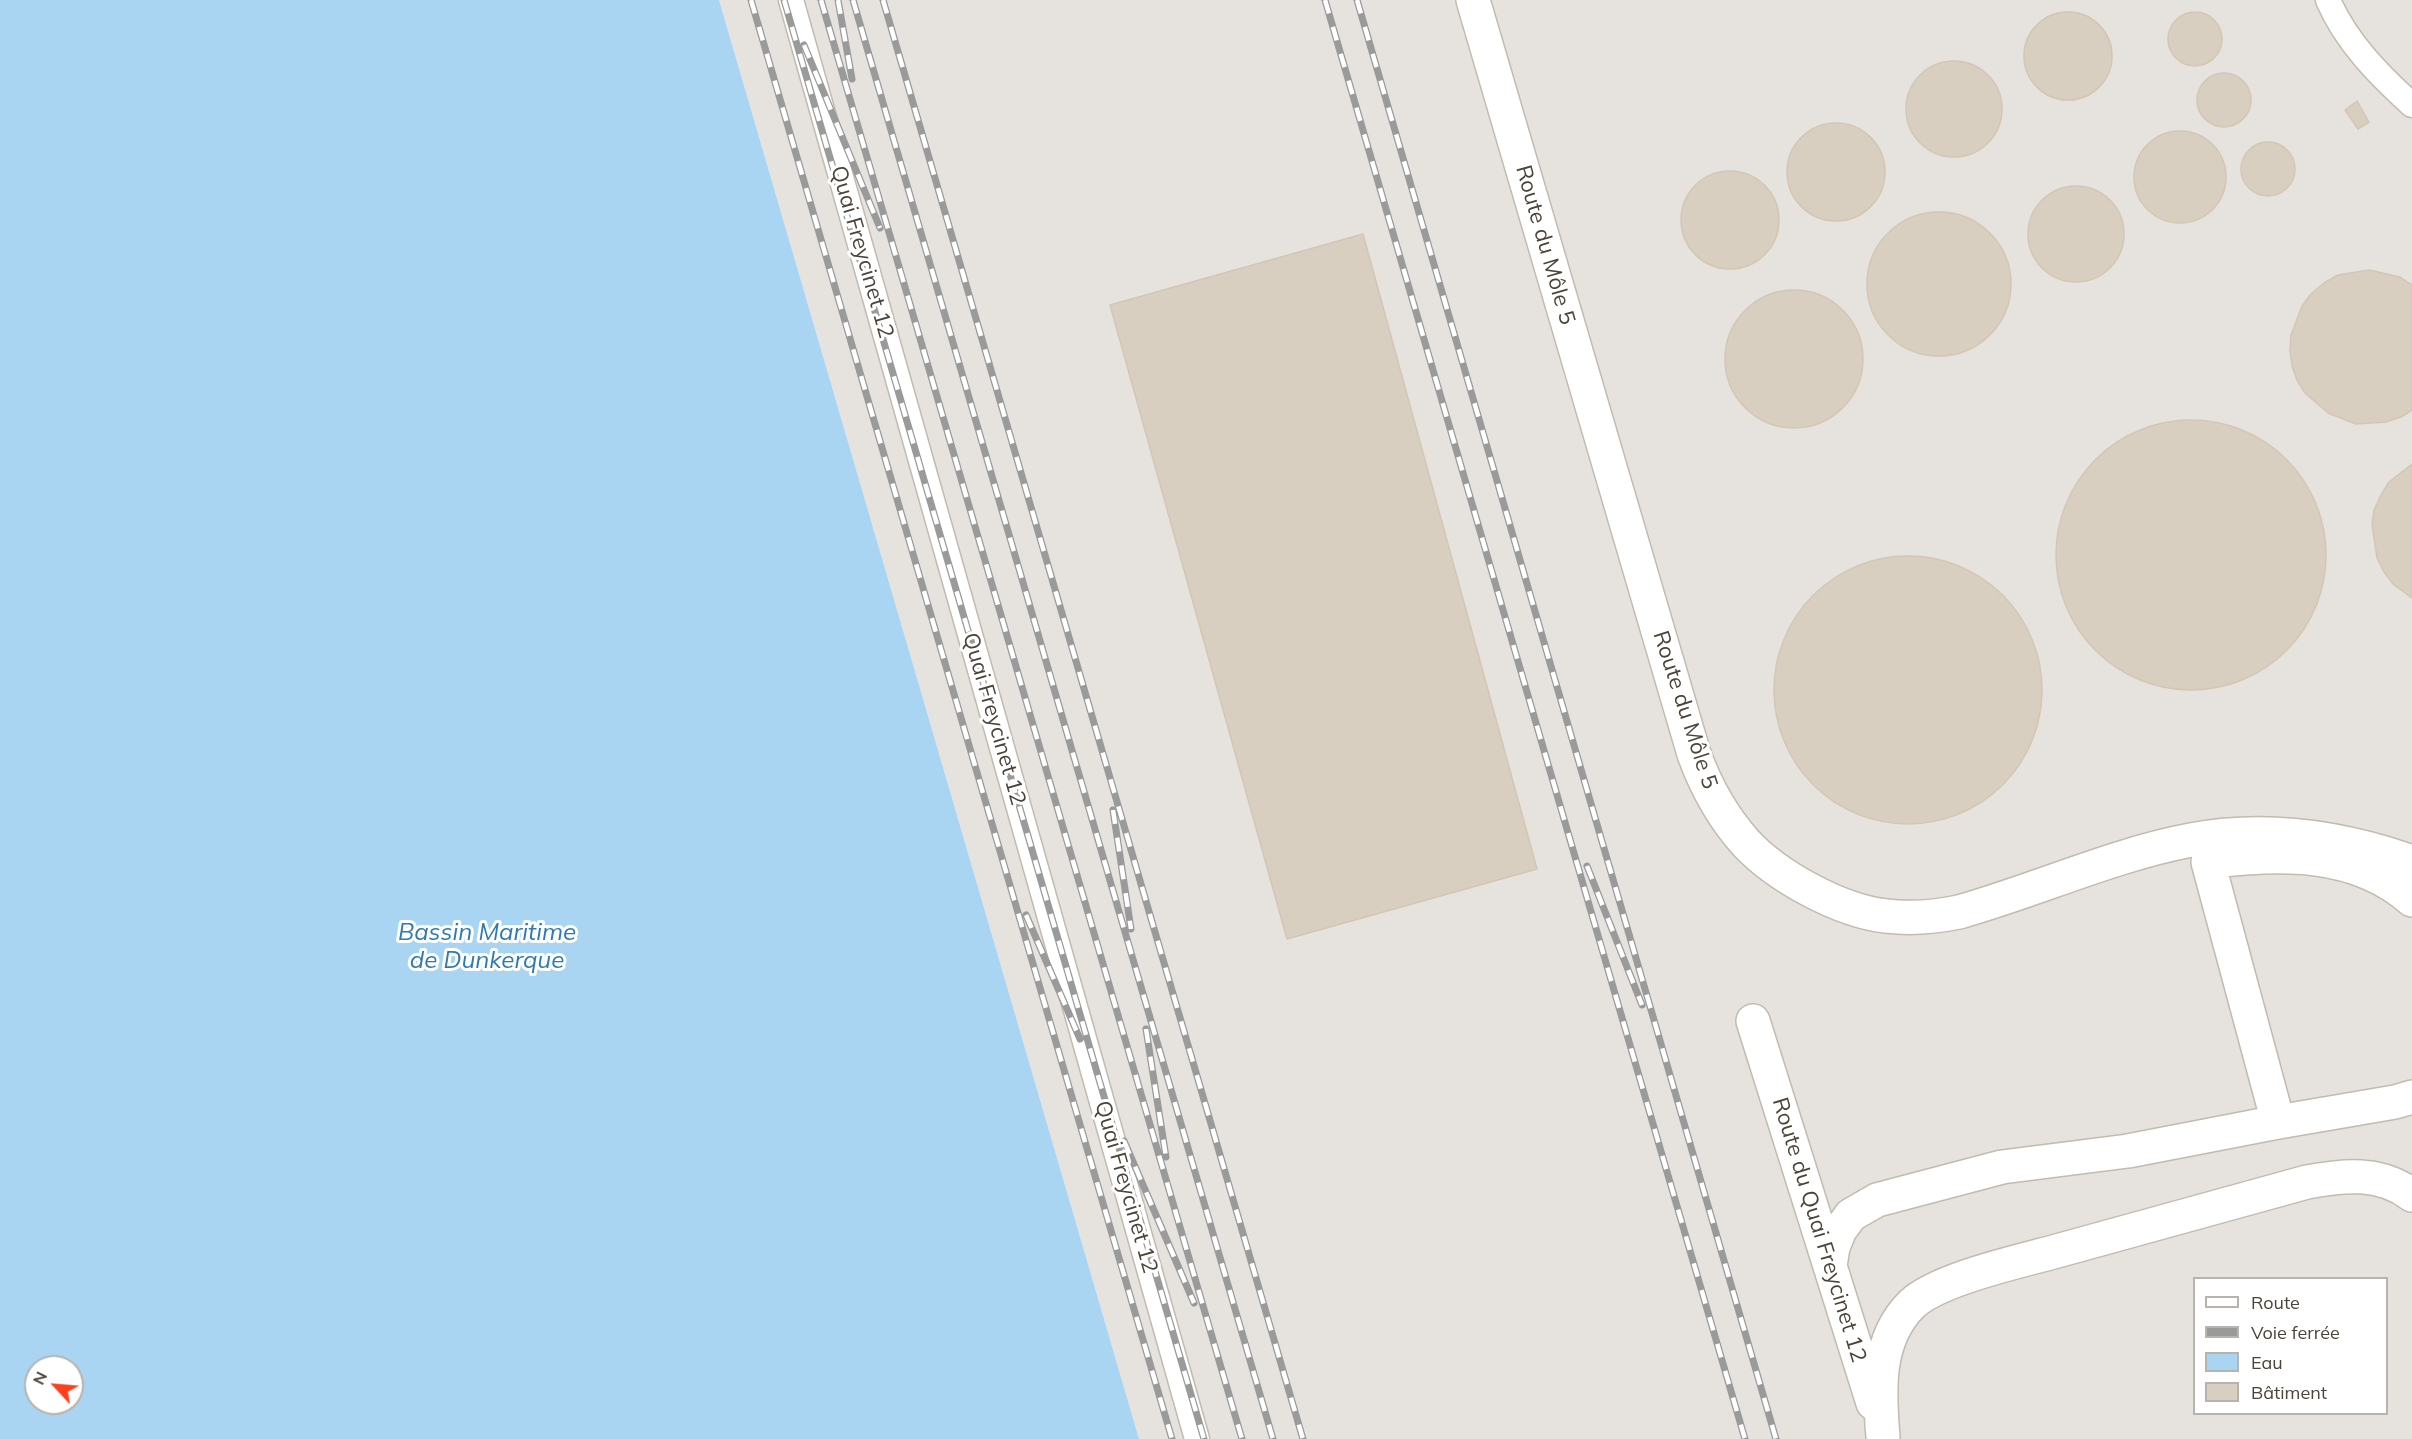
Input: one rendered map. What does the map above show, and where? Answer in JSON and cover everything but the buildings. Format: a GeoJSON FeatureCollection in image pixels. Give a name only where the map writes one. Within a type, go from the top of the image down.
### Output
{"type":"FeatureCollection","features":[{"type":"Feature","properties":{"kind":"street","name":"Route du Môle 5"},"geometry":{"type":"LineString","coordinates":[[1473,0],[1694,754],[1703,779],[1715,801],[1746,843],[1787,876],[1833,900],[1884,916],[1911,918],[1959,912],[2124,858],[2191,840],[2223,836],[2252,833],[2316,838],[2357,845],[2412,862]]}},
{"type":"Feature","properties":{"kind":"street"},"geometry":{"type":"LineString","coordinates":[[2278,1122],[2208,862],[2277,855],[2330,860],[2379,877],[2400,889],[2412,900]]}},
{"type":"Feature","properties":{"kind":"street","name":"Route du Quai Freycinet 12"},"geometry":{"type":"LineString","coordinates":[[1753,1021],[1884,1438]]}},
{"type":"Feature","properties":{"kind":"street"},"geometry":{"type":"LineString","coordinates":[[1830,1266],[1840,1230],[1851,1215],[1877,1200],[2002,1167],[2128,1151],[2412,1097]]}},
{"type":"Feature","properties":{"kind":"street"},"geometry":{"type":"LineString","coordinates":[[1884,1438],[1880,1402],[1881,1375],[1884,1354],[1891,1335],[1900,1318],[1913,1303],[1940,1287],[2007,1265],[2307,1182],[2362,1176],[2394,1184],[2412,1195]]}},
{"type":"Feature","properties":{"kind":"lane","name":"Quai Freycinet 12"},"geometry":{"type":"LineString","coordinates":[[791,0],[1197,1439]]}},
{"type":"Feature","properties":{"kind":"lane"},"geometry":{"type":"LineString","coordinates":[[2328,0],[2343,29],[2359,51],[2412,105]]}},
{"type":"Feature","properties":{"kind":"shaded area"},"geometry":{"type":"Polygon","coordinates":[[[719,0],[2412,0],[2412,1439],[1139,1439],[719,0]]]}},
{"type":"Feature","properties":{"kind":"water","name":"Bassin Maritime de Dunkerque"},"geometry":{"type":"Polygon","coordinates":[[[0,0],[719,0],[1139,1439],[0,1439],[0,0]]]}},
{"type":"Feature","properties":{"kind":"railway"},"geometry":{"type":"LineString","coordinates":[[751,0],[1172,1439]]}},
{"type":"Feature","properties":{"kind":"railway"},"geometry":{"type":"LineString","coordinates":[[784,0],[1204,1439]]}},
{"type":"Feature","properties":{"kind":"railway"},"geometry":{"type":"LineString","coordinates":[[821,0],[1242,1439]]}},
{"type":"Feature","properties":{"kind":"railway"},"geometry":{"type":"LineString","coordinates":[[838,0],[852,79]]}},
{"type":"Feature","properties":{"kind":"railway"},"geometry":{"type":"LineString","coordinates":[[853,0],[1273,1439]]}},
{"type":"Feature","properties":{"kind":"railway"},"geometry":{"type":"LineString","coordinates":[[883,0],[1303,1439]]}},
{"type":"Feature","properties":{"kind":"railway"},"geometry":{"type":"LineString","coordinates":[[1325,0],[1745,1439]]}},
{"type":"Feature","properties":{"kind":"railway"},"geometry":{"type":"LineString","coordinates":[[1357,0],[1776,1439]]}},
{"type":"Feature","properties":{"kind":"railway"},"geometry":{"type":"LineString","coordinates":[[804,45],[880,228]]}},
{"type":"Feature","properties":{"kind":"railway"},"geometry":{"type":"LineString","coordinates":[[1113,810],[1131,929]]}},
{"type":"Feature","properties":{"kind":"railway"},"geometry":{"type":"LineString","coordinates":[[1587,866],[1642,1005]]}},
{"type":"Feature","properties":{"kind":"railway"},"geometry":{"type":"LineString","coordinates":[[1026,915],[1080,1039]]}},
{"type":"Feature","properties":{"kind":"railway"},"geometry":{"type":"LineString","coordinates":[[1146,1029],[1166,1157]]}},
{"type":"Feature","properties":{"kind":"railway"},"geometry":{"type":"LineString","coordinates":[[1124,1141],[1194,1303]]}}]}
